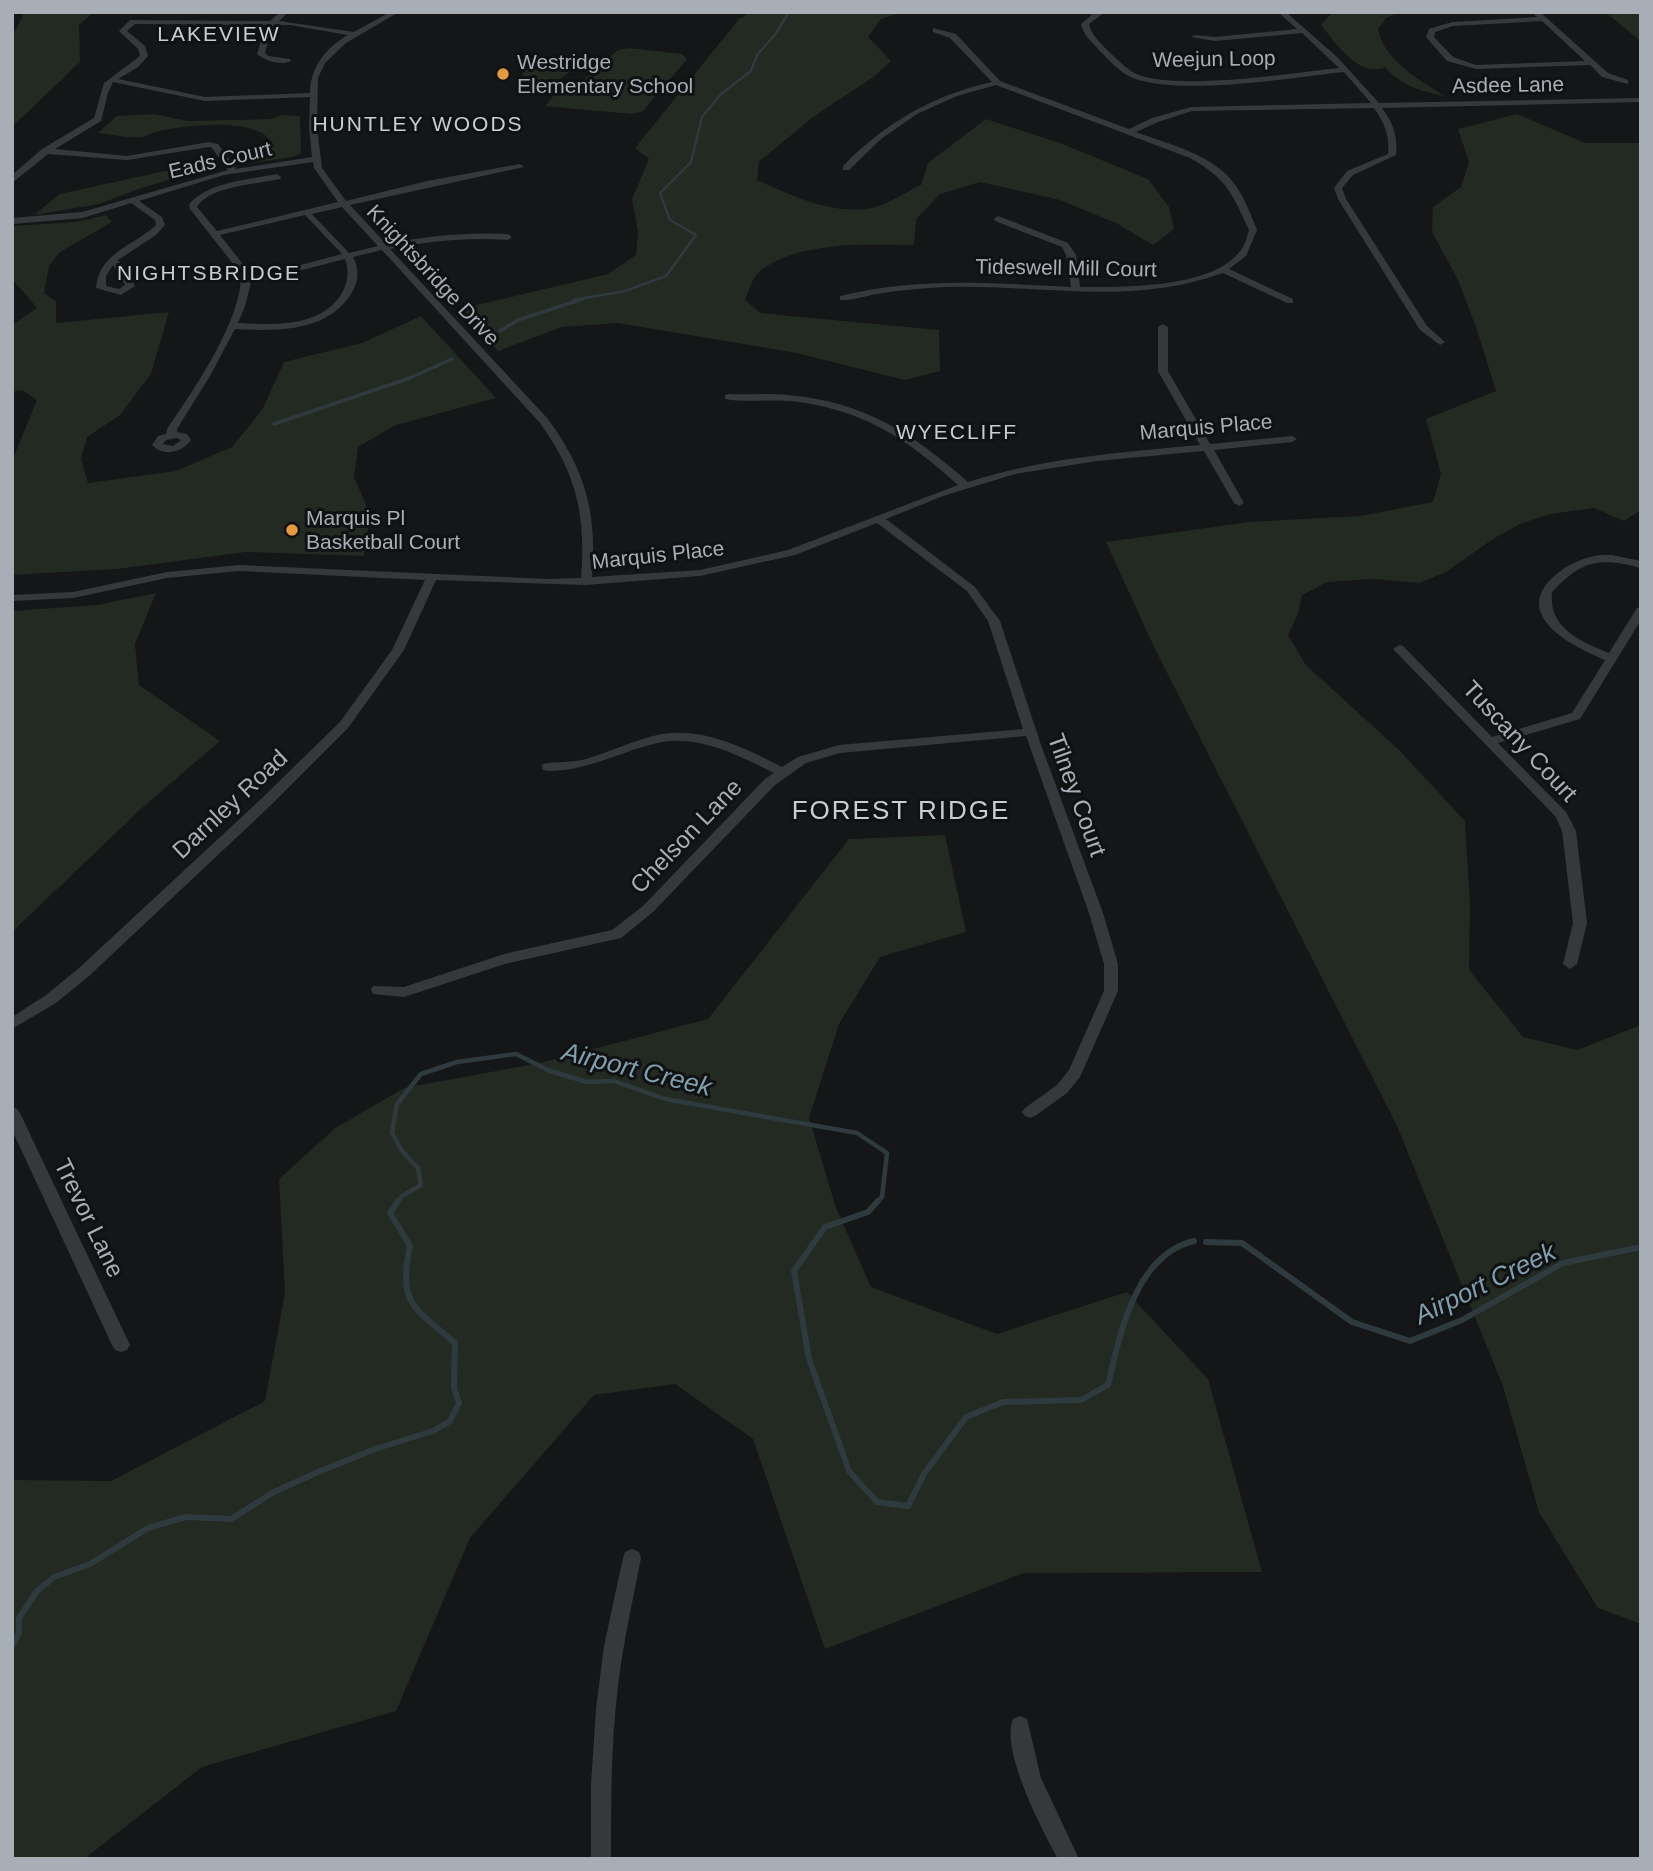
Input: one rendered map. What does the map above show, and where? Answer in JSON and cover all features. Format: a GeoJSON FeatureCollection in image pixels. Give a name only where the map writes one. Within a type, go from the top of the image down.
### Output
{"type":"FeatureCollection","features":[{"type":"Feature","properties":{"kind":"street"},"geometry":{"type":"LineString","coordinates":[[199,21],[205,12]]}},
{"type":"Feature","properties":{"kind":"street"},"geometry":{"type":"LineString","coordinates":[[285,12],[270,24],[261,54],[266,58],[287,61]]}},
{"type":"Feature","properties":{"kind":"street","name":"Knightsbridge Drive"},"geometry":{"type":"LineString","coordinates":[[396,12],[354,34],[322,62],[313,78],[316,159],[321,176],[544,421],[566,451],[575,468],[587,510],[589,538],[586,582]]}},
{"type":"Feature","properties":{"kind":"street","name":"Weejun Loop"},"geometry":{"type":"LineString","coordinates":[[1102,12],[1085,24],[1087,33],[1129,72],[1152,80],[1239,79],[1345,70]]}},
{"type":"Feature","properties":{"kind":"street"},"geometry":{"type":"LineString","coordinates":[[1283,12],[1369,93],[1394,132],[1396,141],[1392,155],[1350,173],[1338,188],[1342,199],[1423,328],[1440,342]]}},
{"type":"Feature","properties":{"kind":"street"},"geometry":{"type":"LineString","coordinates":[[1536,12],[1605,75],[1625,82]]}},
{"type":"Feature","properties":{"kind":"street"},"geometry":{"type":"LineString","coordinates":[[1543,19],[1452,24],[1432,31],[1430,37],[1450,59],[1476,67],[1591,63]]}},
{"type":"Feature","properties":{"kind":"street"},"geometry":{"type":"LineString","coordinates":[[12,181],[28,163],[45,150],[98,119],[106,88],[144,57],[142,48],[123,32],[133,22],[302,24],[354,34]]}},
{"type":"Feature","properties":{"kind":"street","name":"Tideswell Mill Court"},"geometry":{"type":"LineString","coordinates":[[843,298],[922,285],[1127,289],[1173,286],[1223,270],[1244,253],[1253,230],[1230,180],[1217,169],[1193,156],[997,83],[953,36],[936,30]]}},
{"type":"Feature","properties":{"kind":"street"},"geometry":{"type":"LineString","coordinates":[[1195,37],[1215,39],[1302,31]]}},
{"type":"Feature","properties":{"kind":"street"},"geometry":{"type":"LineString","coordinates":[[113,80],[205,99],[312,95]]}},
{"type":"Feature","properties":{"kind":"street"},"geometry":{"type":"LineString","coordinates":[[846,168],[871,143],[925,106],[952,93],[997,83]]}},
{"type":"Feature","properties":{"kind":"street","name":"Asdee Lane"},"geometry":{"type":"LineString","coordinates":[[1130,132],[1191,108],[1641,100]]}},
{"type":"Feature","properties":{"kind":"street"},"geometry":{"type":"LineString","coordinates":[[45,150],[119,158],[209,144],[215,146],[233,171]]}},
{"type":"Feature","properties":{"kind":"street","name":"Eads Court"},"geometry":{"type":"LineString","coordinates":[[12,221],[83,215],[233,171],[316,159]]}},
{"type":"Feature","properties":{"kind":"street"},"geometry":{"type":"LineString","coordinates":[[215,234],[427,184],[520,167]]}},
{"type":"Feature","properties":{"kind":"street"},"geometry":{"type":"LineString","coordinates":[[248,281],[193,207],[196,200],[212,192],[277,177]]}},
{"type":"Feature","properties":{"kind":"street"},"geometry":{"type":"LineString","coordinates":[[114,260],[161,225],[159,219],[134,201]]}},
{"type":"Feature","properties":{"kind":"street"},"geometry":{"type":"LineString","coordinates":[[231,326],[291,326],[323,316],[338,305],[349,288],[352,271],[347,258],[307,213]]}},
{"type":"Feature","properties":{"kind":"street"},"geometry":{"type":"LineString","coordinates":[[998,219],[1065,245],[1071,255],[1076,288]]}},
{"type":"Feature","properties":{"kind":"street"},"geometry":{"type":"LineString","coordinates":[[248,281],[450,235],[482,234],[508,237]]}},
{"type":"Feature","properties":{"kind":"street"},"geometry":{"type":"LineString","coordinates":[[1223,270],[1290,301]]}},
{"type":"Feature","properties":{"kind":"street"},"geometry":{"type":"LineString","coordinates":[[171,435],[172,429],[222,347],[248,281]]}},
{"type":"Feature","properties":{"kind":"street"},"geometry":{"type":"LineString","coordinates":[[1163,327],[1163,371],[1239,502]]}},
{"type":"Feature","properties":{"kind":"street"},"geometry":{"type":"LineString","coordinates":[[729,397],[806,400],[855,411],[908,436],[965,485]]}},
{"type":"Feature","properties":{"kind":"street","name":"Marquis Place"},"geometry":{"type":"LineString","coordinates":[[12,598],[73,595],[167,575],[212,569],[261,568],[586,582],[667,577],[753,563],[826,541],[965,485],[1044,465],[1292,439]]}},
{"type":"Feature","properties":{"kind":"street","name":"Tilney Court"},"geometry":{"type":"LineString","coordinates":[[879,519],[971,589],[994,621],[1030,732],[1096,913],[1111,964],[1111,991],[1075,1073],[1062,1089],[1030,1112]]}},
{"type":"Feature","properties":{"kind":"street"},"geometry":{"type":"LineString","coordinates":[[1611,658],[1583,646],[1562,632],[1548,616],[1544,599],[1546,591],[1574,564],[1606,559],[1641,565]]}},
{"type":"Feature","properties":{"kind":"street","name":"Darnley Road"},"geometry":{"type":"LineString","coordinates":[[12,1024],[51,999],[84,972],[328,742],[369,694],[398,650],[432,577]]}},
{"type":"Feature","properties":{"kind":"street"},"geometry":{"type":"LineString","coordinates":[[1491,741],[1576,716],[1641,610]]}},
{"type":"Feature","properties":{"kind":"street","name":"Tuscany Court"},"geometry":{"type":"LineString","coordinates":[[1399,649],[1550,800],[1569,831],[1580,923],[1570,964]]}},
{"type":"Feature","properties":{"kind":"street","name":"Chelson Lane"},"geometry":{"type":"LineString","coordinates":[[378,990],[404,992],[504,959],[617,934],[648,909],[781,772],[802,760],[839,749],[1030,732]]}},
{"type":"Feature","properties":{"kind":"street"},"geometry":{"type":"LineString","coordinates":[[548,767],[586,765],[659,738],[698,738],[729,746],[781,772]]}},
{"type":"Feature","properties":{"kind":"street","name":"Trevor Lane"},"geometry":{"type":"LineString","coordinates":[[12,1112],[121,1345]]}},
{"type":"Feature","properties":{"kind":"street"},"geometry":{"type":"LineString","coordinates":[[601,1859],[604,1727],[612,1659],[632,1558]]}},
{"type":"Feature","properties":{"kind":"street"},"geometry":{"type":"LineString","coordinates":[[1020,1726],[1027,1774],[1038,1804],[1069,1859]]}},
{"type":"Feature","properties":{"kind":"shaded area"},"geometry":{"type":"Polygon","coordinates":[[[20,12],[94,12],[79,25],[80,62],[12,127],[12,37],[23,15],[20,12]]]}},
{"type":"Feature","properties":{"kind":"shaded area"},"geometry":{"type":"Polygon","coordinates":[[[751,12],[903,12],[881,19],[868,37],[891,61],[872,78],[813,117],[759,162],[757,180],[824,206],[852,210],[873,208],[921,185],[928,163],[986,119],[1060,143],[1148,179],[1169,207],[1174,229],[1153,245],[1116,223],[1060,200],[980,182],[940,194],[916,219],[914,245],[855,245],[813,249],[776,261],[755,276],[745,300],[760,313],[939,330],[940,371],[905,380],[797,353],[617,323],[562,327],[498,351],[460,309],[608,274],[636,255],[638,232],[632,199],[649,159],[635,148],[739,19],[751,12]]]}},
{"type":"Feature","properties":{"kind":"shaded area"},"geometry":{"type":"Polygon","coordinates":[[[1333,12],[1400,12],[1386,18],[1378,29],[1387,50],[1404,68],[1445,96],[1412,87],[1397,79],[1385,67],[1366,68],[1349,57],[1321,25],[1333,12]]]}},
{"type":"Feature","properties":{"kind":"shaded area"},"geometry":{"type":"Polygon","coordinates":[[[1605,12],[1641,12],[1641,42],[1638,39],[1605,12]]]}},
{"type":"Feature","properties":{"kind":"shaded area"},"geometry":{"type":"Polygon","coordinates":[[[629,48],[682,54],[687,59],[643,111],[632,114],[545,106],[556,93],[582,81],[618,50],[629,48]]]}},
{"type":"Feature","properties":{"kind":"shaded area"},"geometry":{"type":"Polygon","coordinates":[[[530,63],[573,69],[559,80],[534,87],[522,79],[524,70],[530,63]]]}},
{"type":"Feature","properties":{"kind":"shaded area"},"geometry":{"type":"Polygon","coordinates":[[[155,114],[187,121],[300,116],[301,153],[293,157],[252,163],[247,154],[265,151],[262,145],[272,143],[264,134],[234,126],[179,128],[143,137],[98,133],[117,116],[155,114]]]}},
{"type":"Feature","properties":{"kind":"shaded area"},"geometry":{"type":"Polygon","coordinates":[[[1517,114],[1585,143],[1641,143],[1641,510],[1624,521],[1594,508],[1551,514],[1522,523],[1493,539],[1446,572],[1420,583],[1372,579],[1327,582],[1302,595],[1298,614],[1288,635],[1305,664],[1399,750],[1465,821],[1470,904],[1469,970],[1523,1037],[1577,1050],[1641,1025],[1641,1624],[1598,1608],[1539,1512],[1503,1386],[1397,1126],[1154,647],[1106,542],[1249,522],[1360,516],[1433,502],[1441,474],[1426,419],[1496,391],[1458,280],[1432,232],[1433,207],[1461,187],[1469,162],[1458,129],[1517,114]]]}},
{"type":"Feature","properties":{"kind":"shaded area"},"geometry":{"type":"Polygon","coordinates":[[[201,163],[204,170],[141,188],[99,204],[34,215],[60,194],[201,163]]]}},
{"type":"Feature","properties":{"kind":"shaded area"},"geometry":{"type":"Polygon","coordinates":[[[106,215],[112,222],[60,252],[49,266],[44,293],[56,301],[56,323],[169,312],[151,374],[120,415],[87,437],[81,459],[88,483],[176,471],[232,447],[262,410],[284,362],[362,343],[421,316],[496,398],[396,425],[358,447],[354,477],[370,514],[364,556],[246,552],[117,569],[12,575],[12,461],[37,400],[22,390],[12,392],[12,325],[37,308],[12,279],[12,226],[76,222],[106,215]]]}},
{"type":"Feature","properties":{"kind":"shaded area"},"geometry":{"type":"Polygon","coordinates":[[[156,593],[135,644],[139,685],[220,741],[143,807],[12,932],[12,611],[97,605],[156,593]]]}},
{"type":"Feature","properties":{"kind":"shaded area"},"geometry":{"type":"Polygon","coordinates":[[[945,835],[966,932],[880,957],[839,1024],[809,1118],[836,1208],[871,1287],[997,1334],[1127,1292],[1208,1379],[1262,1572],[1024,1573],[825,1649],[753,1439],[675,1384],[594,1395],[470,1538],[396,1711],[202,1767],[84,1859],[12,1859],[12,1480],[111,1481],[265,1401],[285,1293],[279,1179],[334,1129],[404,1088],[540,1063],[708,1019],[849,839],[945,835]]]}},
{"type":"Feature","properties":{"kind":"waterway"},"geometry":{"type":"LineString","coordinates":[[573,300],[625,291],[666,276],[696,235],[670,220],[660,193],[691,162],[702,117],[721,94],[751,71],[757,55],[775,35],[789,12]]}},
{"type":"Feature","properties":{"kind":"waterway"},"geometry":{"type":"LineString","coordinates":[[500,331],[518,320],[583,299]]}},
{"type":"Feature","properties":{"kind":"waterway"},"geometry":{"type":"LineString","coordinates":[[274,424],[410,378],[452,359]]}},
{"type":"Feature","properties":{"kind":"waterway","name":"Airport Creek"},"geometry":{"type":"LineString","coordinates":[[397,1203],[402,1196],[421,1185],[418,1168],[402,1151],[392,1133],[397,1104],[421,1074],[457,1062],[516,1054],[550,1071],[587,1082],[614,1081],[665,1099],[857,1133],[887,1153],[882,1197],[878,1201]]}},
{"type":"Feature","properties":{"kind":"waterway","name":"Airport Creek"},"geometry":{"type":"LineString","coordinates":[[12,1646],[19,1633],[19,1618],[37,1591],[54,1577],[90,1564],[148,1528],[186,1517],[231,1519],[274,1492],[318,1472],[375,1449],[433,1431],[450,1421],[459,1403],[454,1388],[455,1343],[420,1312],[408,1293],[406,1281],[410,1246],[390,1213],[398,1201]]}},
{"type":"Feature","properties":{"kind":"waterway","name":"Airport Creek"},"geometry":{"type":"LineString","coordinates":[[878,1201],[868,1212],[825,1227],[794,1271],[809,1359],[849,1471],[877,1502],[908,1506],[924,1474],[966,1417],[1003,1402],[1081,1400],[1108,1385],[1125,1321],[1144,1279],[1157,1262],[1174,1249],[1194,1241]]}},
{"type":"Feature","properties":{"kind":"waterway","name":"Airport Creek"},"geometry":{"type":"LineString","coordinates":[[1206,1242],[1242,1243],[1352,1322],[1410,1341],[1462,1320],[1563,1263],[1641,1247]]}},
{"type":"Feature","properties":{"kind":"place","name":"Westridge Elementary School"},"geometry":{"type":"Point","coordinates":[503,74]}},
{"type":"Feature","properties":{"kind":"place","name":"Marquis Pl Basketball Court"},"geometry":{"type":"Point","coordinates":[292,530]}},
{"type":"Feature","properties":{"kind":"district","name":"LAKEVIEW"},"geometry":{"type":"Point","coordinates":[219,34]}},
{"type":"Feature","properties":{"kind":"district","name":"HUNTLEY WOODS"},"geometry":{"type":"Point","coordinates":[418,124]}},
{"type":"Feature","properties":{"kind":"district","name":"NIGHTSBRIDGE"},"geometry":{"type":"Point","coordinates":[209,273]}},
{"type":"Feature","properties":{"kind":"district","name":"WYECLIFF"},"geometry":{"type":"Point","coordinates":[957,432]}},
{"type":"Feature","properties":{"kind":"district","name":"FOREST RIDGE"},"geometry":{"type":"Point","coordinates":[901,810]}}]}
